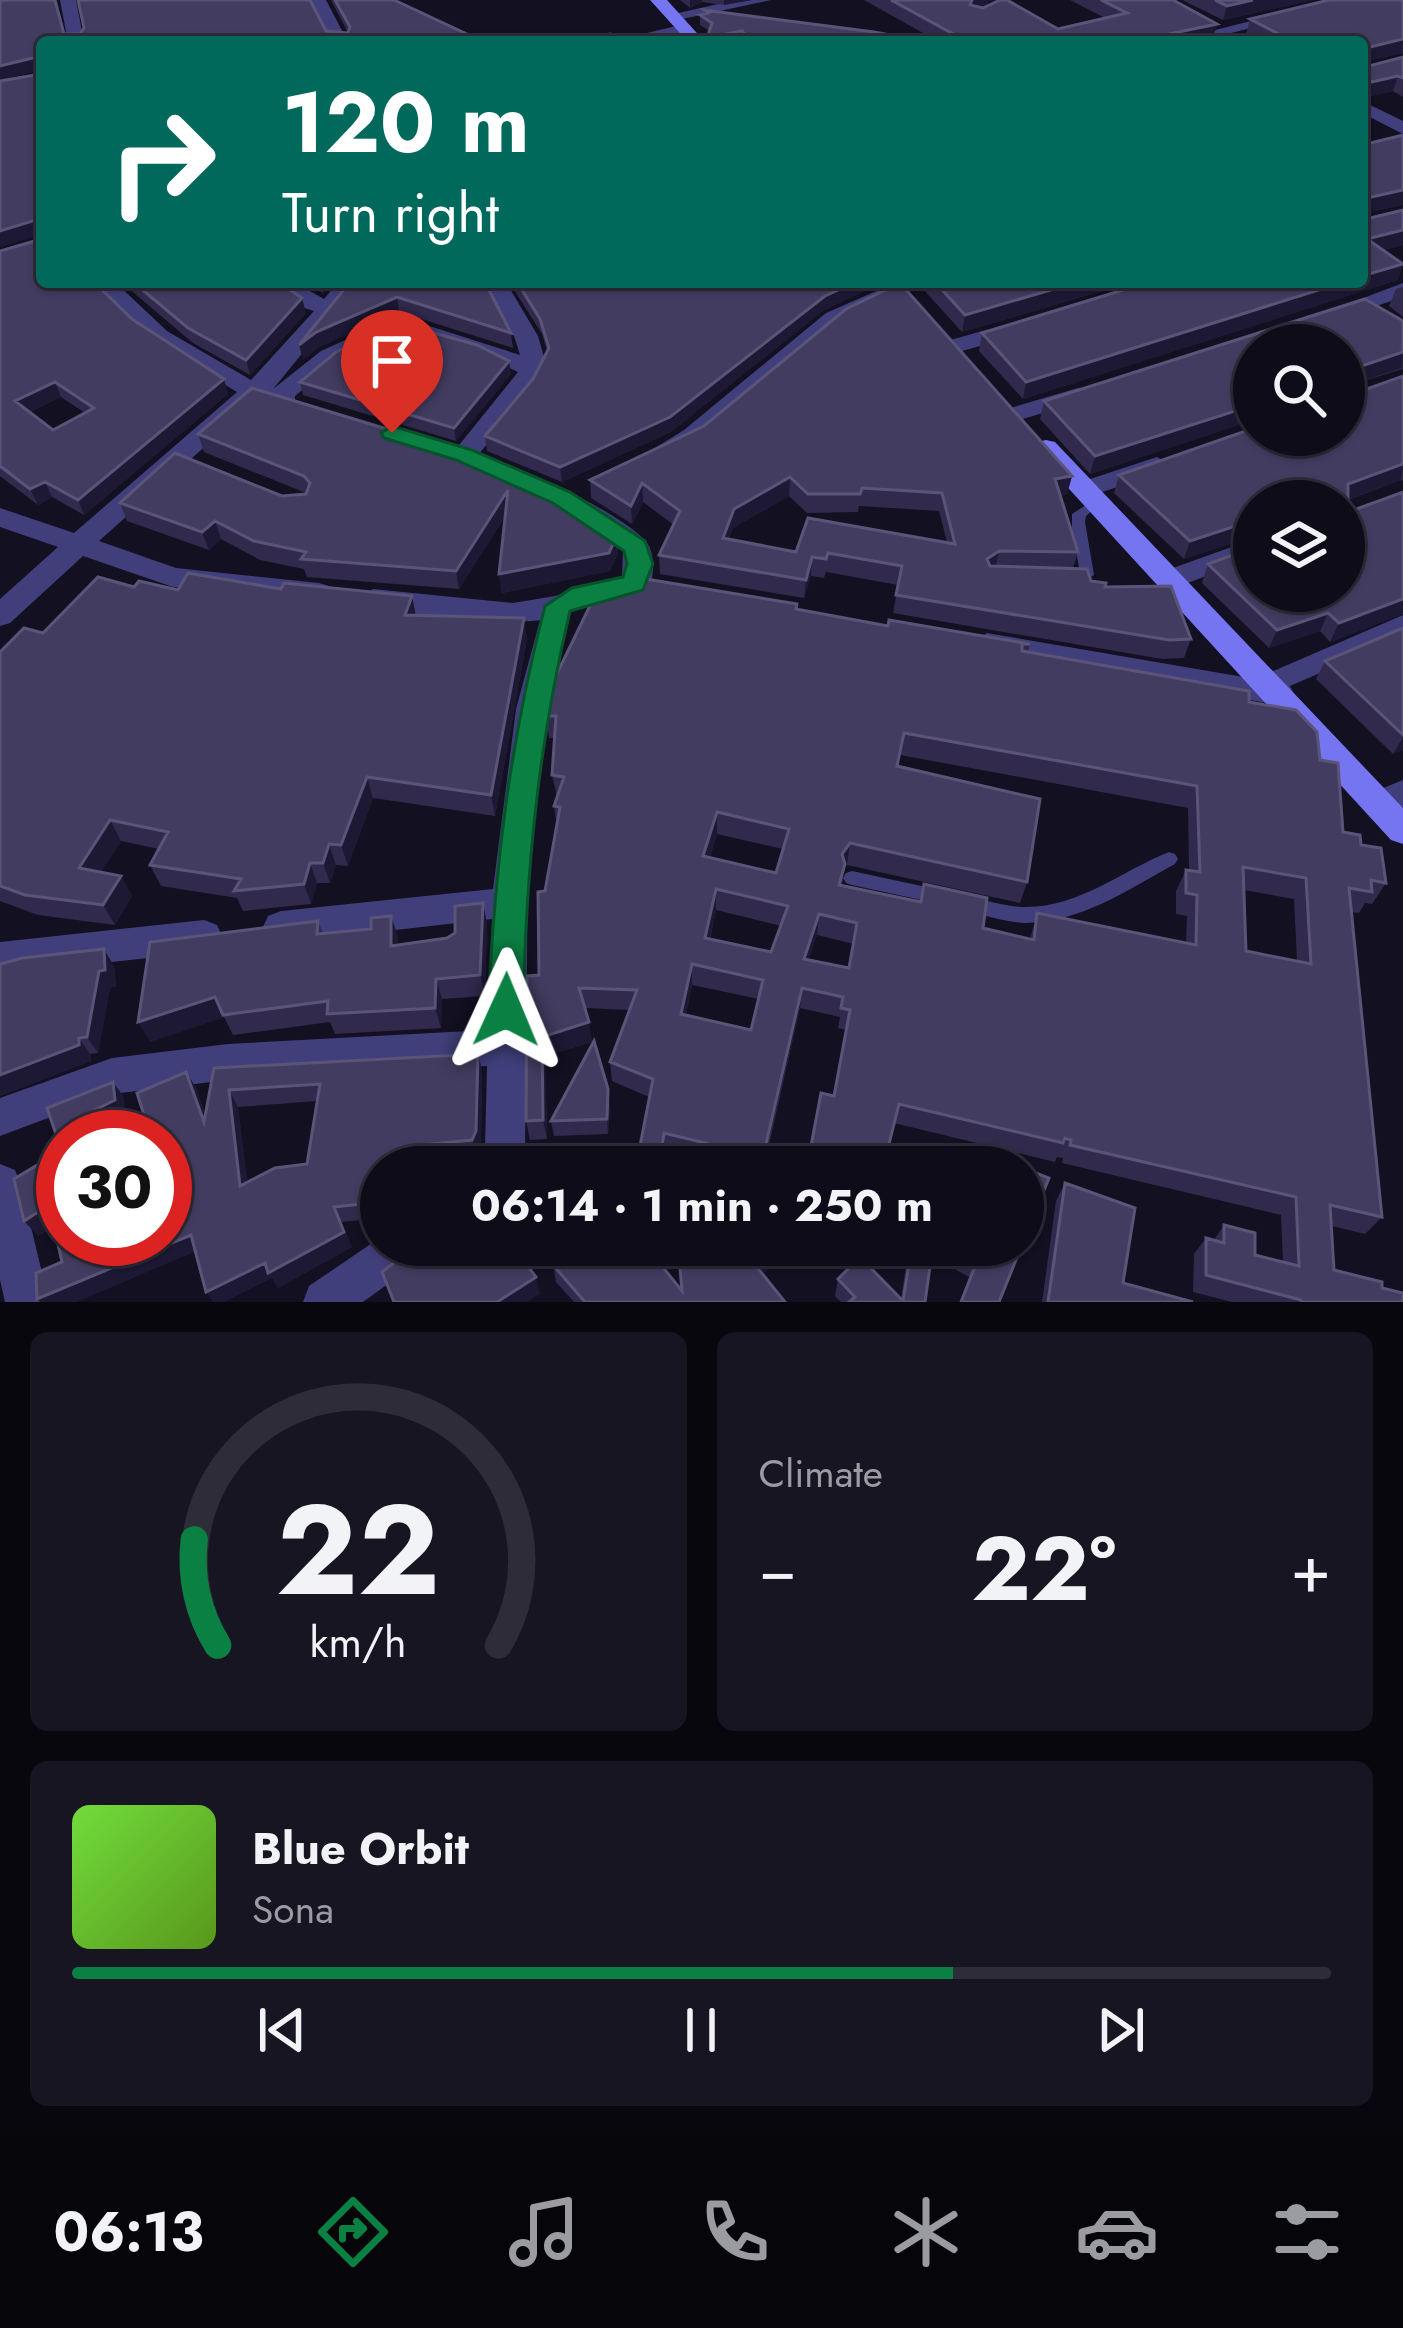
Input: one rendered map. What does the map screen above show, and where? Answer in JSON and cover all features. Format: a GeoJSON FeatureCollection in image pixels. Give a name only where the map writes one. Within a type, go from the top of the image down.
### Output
{"type":"FeatureCollection","features":[{"type":"Feature","properties":{"kind":"main road"},"geometry":{"type":"LineString","coordinates":[[658,0],[685,29]]}},
{"type":"Feature","properties":{"kind":"main road"},"geometry":{"type":"LineString","coordinates":[[910,288],[949,339]]}},
{"type":"Feature","properties":{"kind":"main road"},"geometry":{"type":"LineString","coordinates":[[1008,406],[1274,689],[1390,798],[1403,830]]}},
{"type":"Feature","properties":{"kind":"street"},"geometry":{"type":"LineString","coordinates":[[68,0],[75,36]]}},
{"type":"Feature","properties":{"kind":"street"},"geometry":{"type":"LineString","coordinates":[[317,0],[332,36]]}},
{"type":"Feature","properties":{"kind":"street"},"geometry":{"type":"LineString","coordinates":[[648,36],[685,29],[701,11],[764,0]]}},
{"type":"Feature","properties":{"kind":"street"},"geometry":{"type":"LineString","coordinates":[[1219,31],[1355,0]]}},
{"type":"Feature","properties":{"kind":"street"},"geometry":{"type":"LineString","coordinates":[[701,11],[772,22]]}},
{"type":"Feature","properties":{"kind":"street"},"geometry":{"type":"LineString","coordinates":[[1201,21],[1229,36]]}},
{"type":"Feature","properties":{"kind":"street"},"geometry":{"type":"LineString","coordinates":[[1368,109],[1403,128]]}},
{"type":"Feature","properties":{"kind":"street"},"geometry":{"type":"LineString","coordinates":[[1382,144],[1403,138]]}},
{"type":"Feature","properties":{"kind":"street"},"geometry":{"type":"LineString","coordinates":[[118,288],[140,320],[182,352],[265,395],[316,410]]}},
{"type":"Feature","properties":{"kind":"street"},"geometry":{"type":"LineString","coordinates":[[288,288],[325,307]]}},
{"type":"Feature","properties":{"kind":"street"},"geometry":{"type":"LineString","coordinates":[[265,395],[325,307],[344,288]]}},
{"type":"Feature","properties":{"kind":"street"},"geometry":{"type":"LineString","coordinates":[[499,288],[526,335],[531,369],[473,459],[573,493],[636,547],[640,564],[634,584]]}},
{"type":"Feature","properties":{"kind":"street"},"geometry":{"type":"LineString","coordinates":[[649,458],[693,434],[833,318],[896,288]]}},
{"type":"Feature","properties":{"kind":"street"},"geometry":{"type":"LineString","coordinates":[[1320,318],[1403,290]]}},
{"type":"Feature","properties":{"kind":"street"},"geometry":{"type":"LineString","coordinates":[[1364,304],[1390,322]]}},
{"type":"Feature","properties":{"kind":"street"},"geometry":{"type":"LineString","coordinates":[[949,339],[1042,321]]}},
{"type":"Feature","properties":{"kind":"street"},"geometry":{"type":"LineString","coordinates":[[0,616],[75,545],[265,395],[329,356],[398,323],[488,350],[531,369]]}},
{"type":"Feature","properties":{"kind":"street"},"geometry":{"type":"LineString","coordinates":[[1008,406],[1103,387]]}},
{"type":"Feature","properties":{"kind":"street"},"geometry":{"type":"LineString","coordinates":[[1090,497],[1190,454]]}},
{"type":"Feature","properties":{"kind":"street"},"geometry":{"type":"LineString","coordinates":[[0,517],[173,577],[489,611],[558,606],[581,595],[634,584],[671,590]]}},
{"type":"Feature","properties":{"kind":"street"},"geometry":{"type":"LineString","coordinates":[[1169,580],[1233,556]]}},
{"type":"Feature","properties":{"kind":"street"},"geometry":{"type":"LineString","coordinates":[[505,1146],[508,902],[532,709],[558,606]]}},
{"type":"Feature","properties":{"kind":"street"},"geometry":{"type":"LineString","coordinates":[[952,638],[1274,689],[1403,626]]}},
{"type":"Feature","properties":{"kind":"street"},"geometry":{"type":"LineString","coordinates":[[0,958],[508,902]]}},
{"type":"Feature","properties":{"kind":"street"},"geometry":{"type":"LineString","coordinates":[[0,1117],[112,1076],[148,1071],[228,1061],[505,1047]]}},
{"type":"Feature","properties":{"kind":"street"},"geometry":{"type":"LineString","coordinates":[[3,1214],[27,1302]]}},
{"type":"Feature","properties":{"kind":"street"},"geometry":{"type":"LineString","coordinates":[[325,1302],[376,1266]]}},
{"type":"Feature","properties":{"kind":"lane"},"geometry":{"type":"LineString","coordinates":[[1060,580],[1082,580],[1087,575],[1078,523],[1090,497]]}},
{"type":"Feature","properties":{"kind":"lane"},"geometry":{"type":"LineString","coordinates":[[852,878],[1024,916],[1083,903],[1169,859]]}},
{"type":"Feature","properties":{"kind":"building"},"geometry":{"type":"Polygon","coordinates":[[[0,0],[55,0],[64,34],[80,34],[84,28],[78,0],[310,0],[326,31],[348,33],[350,27],[335,0],[394,0],[471,36],[36,36],[36,57],[0,66],[0,0]]]}},
{"type":"Feature","properties":{"kind":"building"},"geometry":{"type":"Polygon","coordinates":[[[891,0],[972,0],[970,5],[983,8],[1007,0],[1058,29],[1127,13],[1101,0],[1173,0],[1217,24],[1166,36],[957,36],[891,0]]]}},
{"type":"Feature","properties":{"kind":"building"},"geometry":{"type":"Polygon","coordinates":[[[1215,0],[1253,0],[1227,6],[1215,0]]]}},
{"type":"Feature","properties":{"kind":"building"},"geometry":{"type":"Polygon","coordinates":[[[1329,0],[1403,0],[1403,39],[1368,48],[1368,36],[1283,36],[1250,19],[1329,0]]]}},
{"type":"Feature","properties":{"kind":"building"},"geometry":{"type":"Polygon","coordinates":[[[704,10],[896,36],[746,36],[742,31],[705,36],[712,23],[700,15],[708,13],[704,10]]]}},
{"type":"Feature","properties":{"kind":"building"},"geometry":{"type":"Polygon","coordinates":[[[1403,57],[1403,78],[1372,82],[1368,65],[1403,57]]]}},
{"type":"Feature","properties":{"kind":"building"},"geometry":{"type":"Polygon","coordinates":[[[36,75],[36,220],[0,231],[0,81],[36,75]]]}},
{"type":"Feature","properties":{"kind":"building"},"geometry":{"type":"Polygon","coordinates":[[[1403,135],[1403,190],[1368,198],[1368,144],[1403,135]]]}},
{"type":"Feature","properties":{"kind":"building"},"geometry":{"type":"Polygon","coordinates":[[[1403,210],[1403,230],[1368,239],[1368,219],[1403,210]]]}},
{"type":"Feature","properties":{"kind":"building"},"geometry":{"type":"Polygon","coordinates":[[[1368,240],[1403,264],[1368,274],[1368,240]]]}},
{"type":"Feature","properties":{"kind":"building"},"geometry":{"type":"Polygon","coordinates":[[[36,241],[36,288],[100,288],[132,319],[224,379],[78,500],[45,482],[30,489],[0,466],[0,251],[36,241]],[[55,382],[15,401],[53,430],[94,408],[55,382]]]}},
{"type":"Feature","properties":{"kind":"building"},"geometry":{"type":"Polygon","coordinates":[[[140,288],[287,288],[302,298],[246,360],[188,328],[140,288]]]}},
{"type":"Feature","properties":{"kind":"building"},"geometry":{"type":"Polygon","coordinates":[[[345,288],[488,288],[511,333],[397,297],[316,332],[299,345],[345,288]]]}},
{"type":"Feature","properties":{"kind":"building"},"geometry":{"type":"Polygon","coordinates":[[[521,288],[843,288],[825,296],[670,417],[560,467],[485,436],[533,379],[549,348],[540,319],[521,288]]]}},
{"type":"Feature","properties":{"kind":"building"},"geometry":{"type":"Polygon","coordinates":[[[890,288],[904,288],[1072,476],[1055,479],[1078,552],[999,551],[987,559],[990,566],[1087,569],[1091,581],[1106,583],[1105,587],[1171,586],[1191,639],[1169,640],[896,595],[902,566],[828,553],[826,559],[812,557],[806,580],[659,555],[680,511],[642,483],[631,506],[590,480],[704,426],[846,309],[890,288]],[[790,477],[734,509],[723,538],[796,552],[808,518],[955,544],[942,493],[862,488],[860,494],[808,494],[790,477]]]}},
{"type":"Feature","properties":{"kind":"building"},"geometry":{"type":"Polygon","coordinates":[[[940,288],[1057,288],[965,315],[940,288]]]}},
{"type":"Feature","properties":{"kind":"building"},"geometry":{"type":"Polygon","coordinates":[[[1129,288],[1325,288],[1026,382],[982,333],[1129,288]]]}},
{"type":"Feature","properties":{"kind":"building"},"geometry":{"type":"Polygon","coordinates":[[[1365,299],[1403,321],[1403,352],[1365,365],[1365,324],[1286,324],[1365,299]]]}},
{"type":"Feature","properties":{"kind":"building"},"geometry":{"type":"Polygon","coordinates":[[[398,323],[477,345],[509,361],[454,428],[300,382],[336,352],[398,323]]]}},
{"type":"Feature","properties":{"kind":"building"},"geometry":{"type":"Polygon","coordinates":[[[1233,341],[1233,412],[1095,456],[1044,401],[1233,341]]]}},
{"type":"Feature","properties":{"kind":"building"},"geometry":{"type":"Polygon","coordinates":[[[1403,376],[1403,464],[1359,480],[1233,480],[1233,527],[1190,541],[1119,475],[1233,435],[1233,456],[1365,456],[1365,390],[1403,376]]]}},
{"type":"Feature","properties":{"kind":"building"},"geometry":{"type":"Polygon","coordinates":[[[252,388],[469,454],[549,489],[617,535],[609,553],[499,574],[508,490],[456,571],[301,559],[306,552],[254,541],[215,521],[202,532],[120,503],[175,453],[282,496],[306,494],[310,483],[304,476],[198,434],[252,388]]]}},
{"type":"Feature","properties":{"kind":"building"},"geometry":{"type":"Polygon","coordinates":[[[1403,492],[1403,599],[1339,623],[1328,613],[1277,630],[1258,612],[1365,612],[1365,506],[1403,492]]]}},
{"type":"Feature","properties":{"kind":"building"},"geometry":{"type":"Polygon","coordinates":[[[1233,555],[1233,588],[1208,564],[1233,555]]]}},
{"type":"Feature","properties":{"kind":"building"},"geometry":{"type":"Polygon","coordinates":[[[188,573],[281,589],[284,583],[412,596],[405,615],[524,618],[491,795],[367,777],[341,845],[329,844],[323,863],[310,863],[304,884],[234,891],[241,879],[150,865],[168,832],[110,820],[79,868],[121,876],[103,905],[25,895],[0,886],[0,652],[24,628],[43,633],[98,577],[134,587],[139,581],[178,590],[188,573]]]}},
{"type":"Feature","properties":{"kind":"building"},"geometry":{"type":"Polygon","coordinates":[[[646,579],[797,604],[796,609],[888,626],[889,620],[1030,644],[1022,644],[1022,651],[1249,691],[1249,702],[1296,710],[1317,732],[1320,760],[1338,763],[1343,832],[1360,835],[1361,845],[1381,848],[1386,883],[1371,880],[1372,892],[1349,888],[1382,1217],[1330,1205],[1334,1270],[1382,1282],[1382,1288],[1403,1293],[1403,1302],[1301,1302],[1206,1275],[1206,1238],[1224,1243],[1224,1225],[1255,1233],[1255,1255],[1299,1266],[1296,1197],[1070,1145],[1071,1140],[1065,1138],[1063,1143],[899,1104],[888,1146],[811,1146],[821,1093],[834,1096],[850,1010],[841,1008],[843,997],[802,988],[766,1146],[718,1146],[664,1133],[662,1146],[640,1146],[653,1079],[610,1062],[637,990],[579,988],[589,1022],[542,1037],[543,1120],[526,1121],[527,976],[539,975],[538,892],[545,891],[560,807],[554,806],[564,777],[552,775],[556,716],[546,716],[550,688],[601,583],[646,579]],[[904,733],[897,766],[1040,799],[1027,882],[850,843],[842,854],[845,864],[839,885],[921,902],[924,884],[987,898],[983,928],[1034,940],[1037,913],[1196,945],[1197,895],[1186,893],[1186,870],[1200,872],[1197,786],[904,733]],[[717,812],[703,856],[776,873],[789,829],[717,812]],[[1243,867],[1246,951],[1311,964],[1306,878],[1243,867]],[[716,889],[705,938],[771,952],[788,906],[716,889]],[[819,914],[804,959],[849,968],[857,923],[819,914]],[[692,964],[681,1014],[751,1030],[763,980],[692,964]]]}},
{"type":"Feature","properties":{"kind":"building"},"geometry":{"type":"Polygon","coordinates":[[[1403,628],[1403,735],[1325,661],[1403,628]]]}},
{"type":"Feature","properties":{"kind":"building"},"geometry":{"type":"Polygon","coordinates":[[[483,903],[480,975],[436,979],[435,1008],[327,1014],[328,1001],[223,1015],[215,997],[138,1022],[150,942],[318,921],[317,934],[371,929],[371,918],[391,916],[391,946],[447,938],[455,933],[455,906],[483,903]]]}},
{"type":"Feature","properties":{"kind":"building"},"geometry":{"type":"Polygon","coordinates":[[[104,949],[105,970],[99,971],[87,1037],[79,1038],[79,1045],[0,1075],[0,964],[104,949]]]}},
{"type":"Feature","properties":{"kind":"building"},"geometry":{"type":"Polygon","coordinates":[[[594,1041],[608,1089],[607,1119],[551,1121],[594,1041]]]}},
{"type":"Feature","properties":{"kind":"building"},"geometry":{"type":"Polygon","coordinates":[[[478,1054],[472,1140],[360,1146],[360,1204],[334,1207],[344,1232],[268,1273],[265,1263],[206,1292],[192,1239],[192,1110],[142,1110],[137,1093],[186,1072],[204,1122],[214,1068],[478,1054]],[[320,1084],[229,1090],[240,1186],[275,1168],[307,1164],[320,1084]]]}},
{"type":"Feature","properties":{"kind":"building"},"geometry":{"type":"Polygon","coordinates":[[[113,1082],[115,1100],[95,1110],[47,1108],[113,1082]]]}},
{"type":"Feature","properties":{"kind":"building"},"geometry":{"type":"Polygon","coordinates":[[[36,1166],[36,1213],[24,1221],[14,1179],[36,1166]]]}},
{"type":"Feature","properties":{"kind":"building"},"geometry":{"type":"Polygon","coordinates":[[[1065,1183],[1135,1208],[1123,1283],[1193,1302],[1048,1302],[1065,1183]]]}},
{"type":"Feature","properties":{"kind":"building"},"geometry":{"type":"Polygon","coordinates":[[[53,1266],[116,1266],[37,1299],[36,1273],[53,1266]]]}},
{"type":"Feature","properties":{"kind":"building"},"geometry":{"type":"Polygon","coordinates":[[[390,1266],[528,1266],[536,1277],[497,1302],[394,1302],[382,1272],[390,1266]]]}},
{"type":"Feature","properties":{"kind":"building"},"geometry":{"type":"Polygon","coordinates":[[[554,1266],[662,1266],[682,1291],[680,1266],[756,1266],[785,1302],[585,1302],[554,1266]]]}},
{"type":"Feature","properties":{"kind":"building"},"geometry":{"type":"Polygon","coordinates":[[[851,1266],[869,1266],[903,1301],[909,1266],[930,1266],[925,1302],[849,1302],[855,1297],[838,1279],[851,1266]]]}},
{"type":"Feature","properties":{"kind":"building"},"geometry":{"type":"Polygon","coordinates":[[[975,1266],[1014,1266],[999,1302],[961,1302],[975,1266]]]}},
{"type":"Feature","properties":{"kind":"route"},"geometry":{"type":"LineString","coordinates":[[392,433],[464,455],[562,497],[636,547],[640,564],[634,584],[581,595],[558,606],[532,709],[511,864],[506,1010]]}}]}
